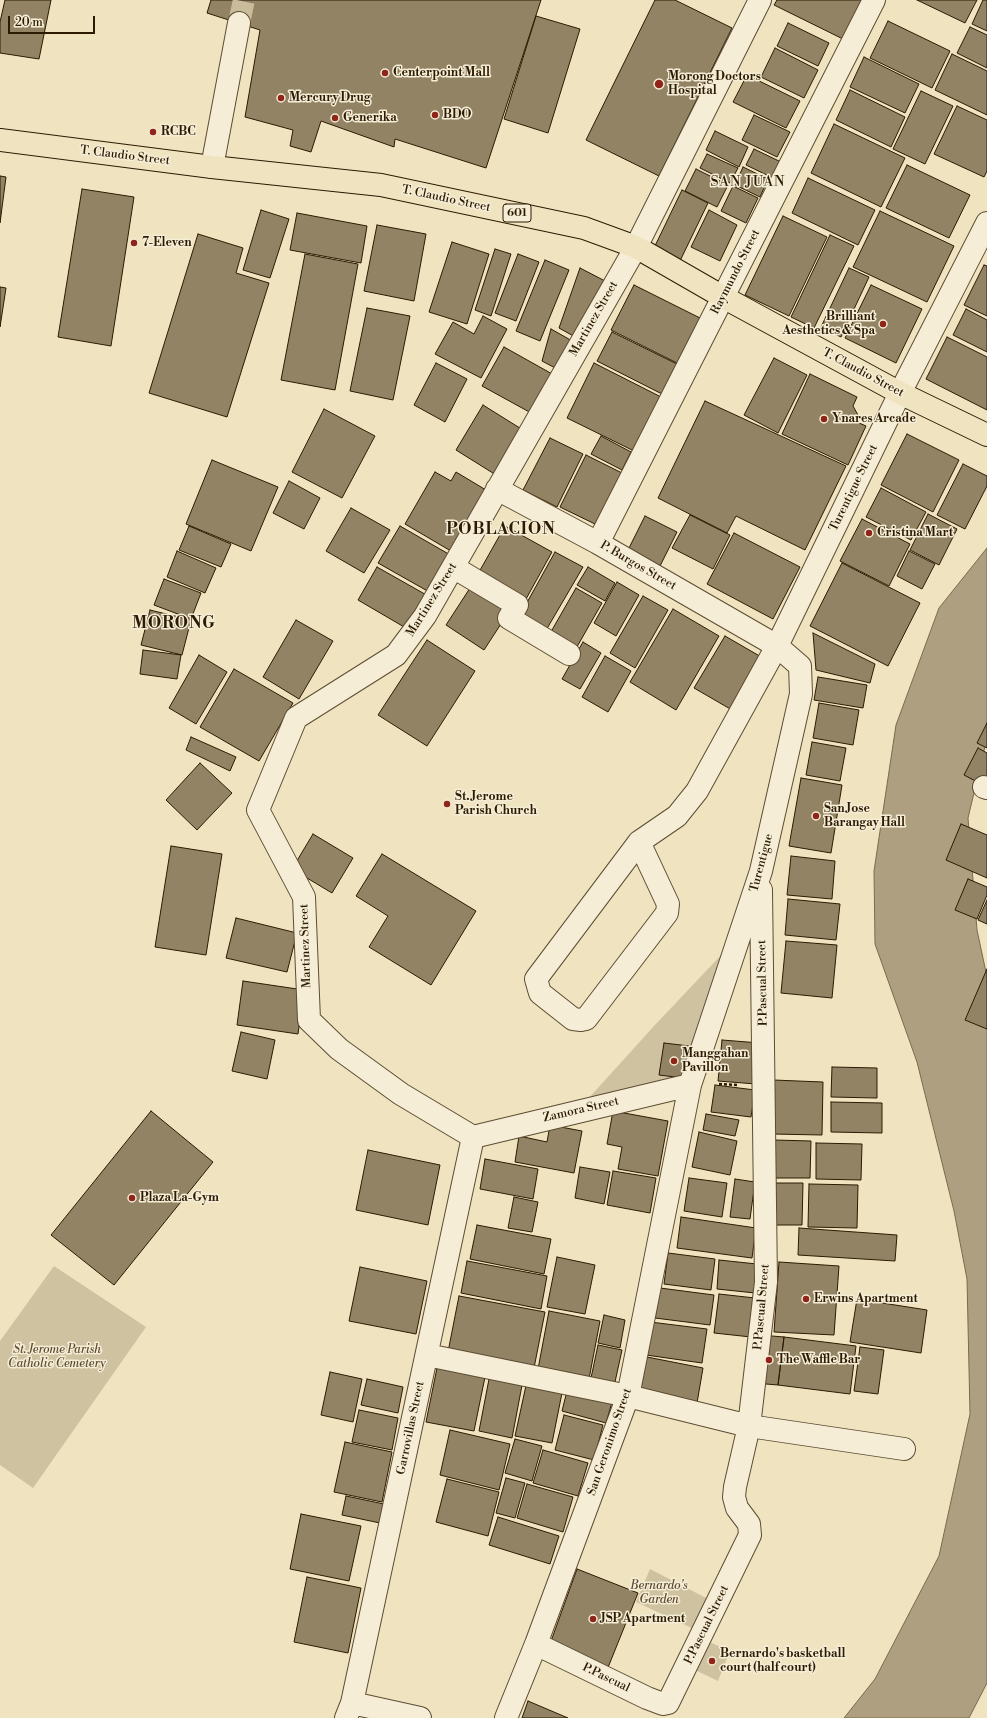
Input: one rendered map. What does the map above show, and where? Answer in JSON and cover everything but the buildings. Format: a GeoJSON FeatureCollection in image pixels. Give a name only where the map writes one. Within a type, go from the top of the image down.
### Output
{"type":"FeatureCollection","features":[{"type":"Feature","properties":{"kind":"main road","name":"T. Claudio Street"},"geometry":{"type":"LineString","coordinates":[[0,140],[212,167],[381,185],[584,228],[636,247],[723,297],[900,393],[987,435]]}},
{"type":"Feature","properties":{"kind":"street","name":"Martinez Street"},"geometry":{"type":"LineString","coordinates":[[473,1136],[401,1094],[339,1049],[309,1020],[304,897],[258,810],[296,718],[396,655],[425,616],[636,247],[760,0]]}},
{"type":"Feature","properties":{"kind":"street","name":"Raymundo Street"},"geometry":{"type":"LineString","coordinates":[[598,543],[874,0]]}},
{"type":"Feature","properties":{"kind":"street"},"geometry":{"type":"LineString","coordinates":[[212,167],[239,23]]}},
{"type":"Feature","properties":{"kind":"street","name":"Turentigue Street"},"geometry":{"type":"LineString","coordinates":[[639,842],[668,904],[667,913],[586,1019],[581,1020],[573,1018],[540,993],[536,979],[639,842],[677,816],[697,791],[777,646],[900,393],[987,223]]}},
{"type":"Feature","properties":{"kind":"street","name":"P. Burgos Street"},"geometry":{"type":"LineString","coordinates":[[497,489],[598,543],[777,646]]}},
{"type":"Feature","properties":{"kind":"street"},"geometry":{"type":"LineString","coordinates":[[453,567],[517,605],[509,618],[570,654]]}},
{"type":"Feature","properties":{"kind":"street","name":"Turentigue"},"geometry":{"type":"LineString","coordinates":[[690,1085],[761,871],[801,694],[800,666],[777,646]]}},
{"type":"Feature","properties":{"kind":"street","name":"P.Pascual Street"},"geometry":{"type":"LineString","coordinates":[[674,1694],[750,1535],[749,1524],[737,1508],[734,1497],[749,1426],[766,1282],[761,871]]}},
{"type":"Feature","properties":{"kind":"street","name":"Zamora Street"},"geometry":{"type":"LineString","coordinates":[[473,1136],[690,1085]]}},
{"type":"Feature","properties":{"kind":"street","name":"San Geronimo Street"},"geometry":{"type":"LineString","coordinates":[[506,1718],[536,1644],[628,1396],[690,1085]]}},
{"type":"Feature","properties":{"kind":"street","name":"Garrovillas Street"},"geometry":{"type":"LineString","coordinates":[[349,1710],[427,1355],[473,1136]]}},
{"type":"Feature","properties":{"kind":"street"},"geometry":{"type":"LineString","coordinates":[[427,1355],[628,1396],[749,1426],[904,1449]]}},
{"type":"Feature","properties":{"kind":"street","name":"P.Pascual"},"geometry":{"type":"LineString","coordinates":[[536,1644],[657,1702],[668,1703],[674,1694]]}},
{"type":"Feature","properties":{"kind":"street"},"geometry":{"type":"LineString","coordinates":[[349,1710],[420,1718]]}},
{"type":"Feature","properties":{"kind":"path"},"geometry":{"type":"LineString","coordinates":[[690,1085],[714,1083],[764,1087]]}},
{"type":"Feature","properties":{"kind":"green space"},"geometry":{"type":"Polygon","coordinates":[[[741,934],[690,1085],[578,1110],[654,1026],[741,934]]]}},
{"type":"Feature","properties":{"kind":"green space","name":"St. Jerome Parish Catholic Cemetery"},"geometry":{"type":"Polygon","coordinates":[[[54,1266],[146,1327],[33,1488],[0,1465],[0,1341],[54,1266]]]}},
{"type":"Feature","properties":{"kind":"green space","name":"Bernardo's Garden"},"geometry":{"type":"Polygon","coordinates":[[[650,1569],[712,1601],[696,1630],[636,1602],[650,1569]]]}},
{"type":"Feature","properties":{"kind":"green space","name":"Bernardo's basketball court (half court)"},"geometry":{"type":"Polygon","coordinates":[[[707,1641],[730,1651],[718,1681],[695,1670],[707,1641]]]}},
{"type":"Feature","properties":{"kind":"shaded area"},"geometry":{"type":"Polygon","coordinates":[[[987,548],[987,738],[968,818],[977,930],[987,977],[987,1683],[969,1718],[844,1718],[875,1679],[939,1556],[970,1414],[967,1279],[954,1211],[917,1062],[875,944],[874,871],[896,725],[939,608],[987,548]]]}},
{"type":"Feature","properties":{"kind":"tunnel"},"geometry":{"type":"LineString","coordinates":[[239,23],[244,0]]}},
{"type":"Feature","properties":{"kind":"place","name":"Centerpoint Mall"},"geometry":{"type":"Point","coordinates":[385,73]}},
{"type":"Feature","properties":{"kind":"place","name":"Morong Doctors Hospital"},"geometry":{"type":"Point","coordinates":[659,84]}},
{"type":"Feature","properties":{"kind":"place","name":"Mercury Drug"},"geometry":{"type":"Point","coordinates":[281,98]}},
{"type":"Feature","properties":{"kind":"place","name":"BDO"},"geometry":{"type":"Point","coordinates":[435,115]}},
{"type":"Feature","properties":{"kind":"place","name":"Generika"},"geometry":{"type":"Point","coordinates":[335,118]}},
{"type":"Feature","properties":{"kind":"place","name":"RCBC"},"geometry":{"type":"Point","coordinates":[153,132]}},
{"type":"Feature","properties":{"kind":"place","name":"7-Eleven"},"geometry":{"type":"Point","coordinates":[134,243]}},
{"type":"Feature","properties":{"kind":"place","name":"Brilliant Aesthetics & Spa"},"geometry":{"type":"Point","coordinates":[883,324]}},
{"type":"Feature","properties":{"kind":"place","name":"Ynares Arcade"},"geometry":{"type":"Point","coordinates":[824,419]}},
{"type":"Feature","properties":{"kind":"place","name":"Cristina Mart"},"geometry":{"type":"Point","coordinates":[869,533]}},
{"type":"Feature","properties":{"kind":"place","name":"St. Jerome Parish Church"},"geometry":{"type":"Point","coordinates":[447,804]}},
{"type":"Feature","properties":{"kind":"place","name":"San Jose Barangay Hall"},"geometry":{"type":"Point","coordinates":[816,816]}},
{"type":"Feature","properties":{"kind":"place","name":"Manggahan Pavillon"},"geometry":{"type":"Point","coordinates":[674,1061]}},
{"type":"Feature","properties":{"kind":"place","name":"Plaza La-Gym"},"geometry":{"type":"Point","coordinates":[132,1198]}},
{"type":"Feature","properties":{"kind":"place","name":"Erwins Apartment"},"geometry":{"type":"Point","coordinates":[806,1299]}},
{"type":"Feature","properties":{"kind":"place","name":"The Waffle Bar"},"geometry":{"type":"Point","coordinates":[769,1360]}},
{"type":"Feature","properties":{"kind":"place","name":"JSP Apartment"},"geometry":{"type":"Point","coordinates":[593,1619]}},
{"type":"Feature","properties":{"kind":"place","name":"Bernardo's basketball court (half court)"},"geometry":{"type":"Point","coordinates":[712,1661]}},
{"type":"Feature","properties":{"kind":"district","name":"SAN JUAN"},"geometry":{"type":"Point","coordinates":[748,183]}},
{"type":"Feature","properties":{"kind":"district","name":"POBLACION"},"geometry":{"type":"Point","coordinates":[501,530]}},
{"type":"Feature","properties":{"kind":"district","name":"MORONG"},"geometry":{"type":"Point","coordinates":[174,624]}}]}
